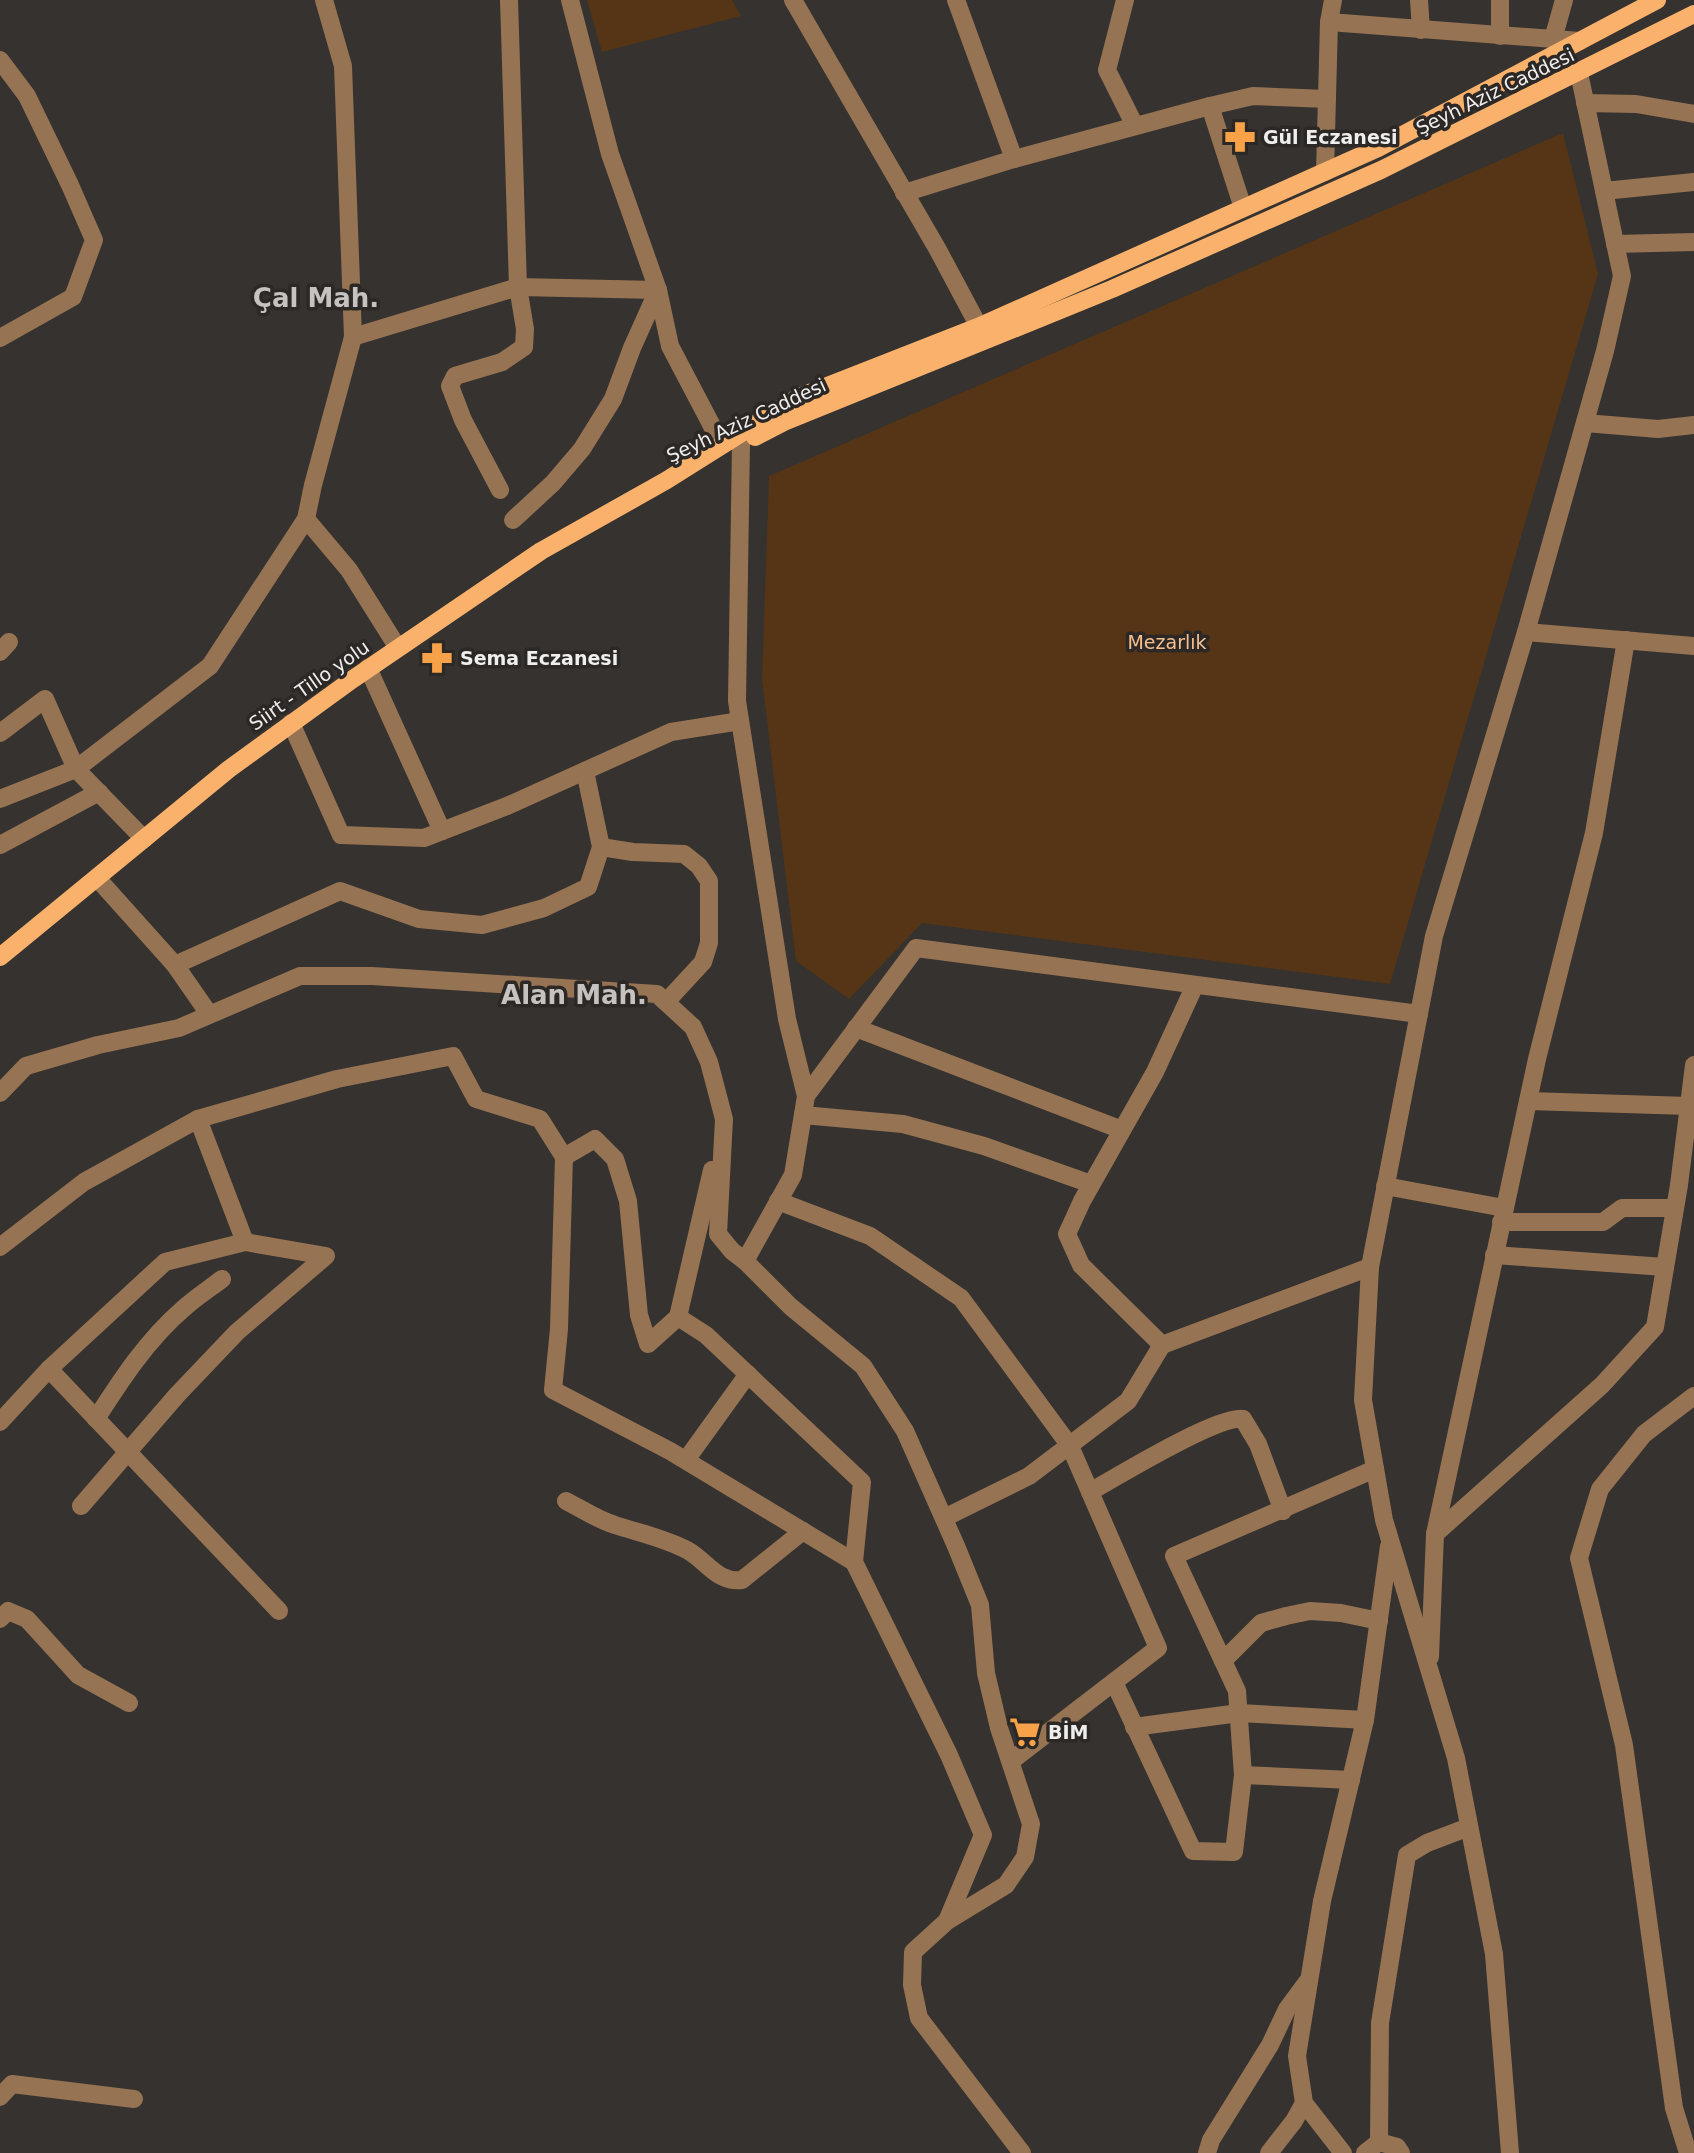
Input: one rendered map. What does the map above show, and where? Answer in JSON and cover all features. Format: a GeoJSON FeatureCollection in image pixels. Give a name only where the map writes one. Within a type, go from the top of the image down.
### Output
{"type":"FeatureCollection","features":[{"type":"Feature","properties":{"kind":"main road","name":"Şeyh Aziz Caddesi"},"geometry":{"type":"LineString","coordinates":[[667,480],[784,422],[982,334],[1243,208],[1378,148],[1657,0]]}},
{"type":"Feature","properties":{"kind":"main road","name":"Şeyh Aziz Caddesi"},"geometry":{"type":"LineString","coordinates":[[667,480],[797,398],[1112,289],[1381,170],[1694,14]]}},
{"type":"Feature","properties":{"kind":"main road","name":"Siirt - Tillo yolu"},"geometry":{"type":"LineString","coordinates":[[0,957],[229,769],[291,723],[541,551],[667,480]]}},
{"type":"Feature","properties":{"kind":"street"},"geometry":{"type":"LineString","coordinates":[[0,799],[76,768],[210,666],[306,519],[353,337],[343,66],[324,0]]}},
{"type":"Feature","properties":{"kind":"street"},"geometry":{"type":"LineString","coordinates":[[500,490],[463,421],[450,386],[455,376],[502,362],[524,347],[525,329],[517,287],[509,0]]}},
{"type":"Feature","properties":{"kind":"street"},"geometry":{"type":"LineString","coordinates":[[570,0],[610,154],[658,290],[670,346],[722,446]]}},
{"type":"Feature","properties":{"kind":"street"},"geometry":{"type":"LineString","coordinates":[[793,0],[982,334]]}},
{"type":"Feature","properties":{"kind":"street"},"geometry":{"type":"LineString","coordinates":[[956,0],[1014,159]]}},
{"type":"Feature","properties":{"kind":"street"},"geometry":{"type":"LineString","coordinates":[[1125,0],[1107,70],[1135,126]]}},
{"type":"Feature","properties":{"kind":"street"},"geometry":{"type":"LineString","coordinates":[[1325,172],[1329,22],[1333,0]]}},
{"type":"Feature","properties":{"kind":"street"},"geometry":{"type":"LineString","coordinates":[[1419,0],[1421,30]]}},
{"type":"Feature","properties":{"kind":"street"},"geometry":{"type":"LineString","coordinates":[[1500,0],[1500,36]]}},
{"type":"Feature","properties":{"kind":"street"},"geometry":{"type":"LineString","coordinates":[[1553,39],[1564,0]]}},
{"type":"Feature","properties":{"kind":"street"},"geometry":{"type":"LineString","coordinates":[[1329,22],[1580,41]]}},
{"type":"Feature","properties":{"kind":"street"},"geometry":{"type":"LineString","coordinates":[[0,61],[27,96],[94,240],[73,297],[0,338]]}},
{"type":"Feature","properties":{"kind":"street"},"geometry":{"type":"LineString","coordinates":[[1510,2153],[1493,1954],[1456,1758],[1384,1520],[1363,1400],[1370,1267],[1434,936],[1526,632],[1585,423],[1622,276],[1579,73]]}},
{"type":"Feature","properties":{"kind":"street"},"geometry":{"type":"LineString","coordinates":[[904,193],[1014,159],[1253,96],[1327,99]]}},
{"type":"Feature","properties":{"kind":"street"},"geometry":{"type":"LineString","coordinates":[[1585,103],[1636,104],[1694,114]]}},
{"type":"Feature","properties":{"kind":"street"},"geometry":{"type":"LineString","coordinates":[[1210,106],[1243,208]]}},
{"type":"Feature","properties":{"kind":"street"},"geometry":{"type":"LineString","coordinates":[[1604,191],[1694,182]]}},
{"type":"Feature","properties":{"kind":"street"},"geometry":{"type":"LineString","coordinates":[[1615,244],[1694,242]]}},
{"type":"Feature","properties":{"kind":"street"},"geometry":{"type":"LineString","coordinates":[[353,337],[517,287],[658,290]]}},
{"type":"Feature","properties":{"kind":"street"},"geometry":{"type":"LineString","coordinates":[[513,520],[552,483],[582,449],[613,399],[658,290]]}},
{"type":"Feature","properties":{"kind":"street"},"geometry":{"type":"LineString","coordinates":[[1585,423],[1658,429],[1694,425]]}},
{"type":"Feature","properties":{"kind":"street"},"geometry":{"type":"LineString","coordinates":[[741,443],[737,701],[787,1019],[806,1096],[793,1175],[745,1261]]}},
{"type":"Feature","properties":{"kind":"street"},"geometry":{"type":"LineString","coordinates":[[306,519],[349,570],[398,648]]}},
{"type":"Feature","properties":{"kind":"street"},"geometry":{"type":"LineString","coordinates":[[1526,632],[1694,646]]}},
{"type":"Feature","properties":{"kind":"street"},"geometry":{"type":"LineString","coordinates":[[1430,1671],[1434,1534],[1528,1101],[1594,833],[1626,640]]}},
{"type":"Feature","properties":{"kind":"street"},"geometry":{"type":"LineString","coordinates":[[368,668],[442,831]]}},
{"type":"Feature","properties":{"kind":"street"},"geometry":{"type":"LineString","coordinates":[[0,733],[45,699],[76,768],[144,839]]}},
{"type":"Feature","properties":{"kind":"street"},"geometry":{"type":"LineString","coordinates":[[291,723],[341,835],[424,838],[507,806],[671,732],[740,721]]}},
{"type":"Feature","properties":{"kind":"street"},"geometry":{"type":"LineString","coordinates":[[175,965],[340,891],[419,919],[482,925],[544,908],[588,887],[601,847],[585,771]]}},
{"type":"Feature","properties":{"kind":"street"},"geometry":{"type":"LineString","coordinates":[[0,845],[99,792]]}},
{"type":"Feature","properties":{"kind":"street"},"geometry":{"type":"LineString","coordinates":[[601,847],[633,852],[684,854],[699,866],[709,881],[709,943],[703,962],[666,1002]]}},
{"type":"Feature","properties":{"kind":"street"},"geometry":{"type":"LineString","coordinates":[[97,878],[175,965],[209,1014]]}},
{"type":"Feature","properties":{"kind":"street"},"geometry":{"type":"LineString","coordinates":[[806,1096],[916,948],[1419,1014]]}},
{"type":"Feature","properties":{"kind":"street"},"geometry":{"type":"LineString","coordinates":[[0,1093],[26,1066],[97,1045],[179,1028],[300,976],[372,976],[657,994],[693,1027],[709,1062],[724,1119],[718,1234],[732,1251],[791,1307],[863,1366],[905,1432],[980,1605],[986,1673],[999,1728],[1031,1824],[1025,1857],[1006,1885],[947,1921],[913,1952],[912,1985],[919,2018],[1022,2153]]}},
{"type":"Feature","properties":{"kind":"street"},"geometry":{"type":"LineString","coordinates":[[1162,1345],[1081,1265],[1067,1234],[1091,1184],[1155,1072],[1195,985]]}},
{"type":"Feature","properties":{"kind":"street"},"geometry":{"type":"LineString","coordinates":[[856,1028],[1122,1130]]}},
{"type":"Feature","properties":{"kind":"street"},"geometry":{"type":"LineString","coordinates":[[0,1247],[84,1182],[198,1119],[337,1079],[453,1056],[476,1099],[540,1119],[564,1157],[559,1329],[553,1390],[686,1460],[854,1562]]}},
{"type":"Feature","properties":{"kind":"street"},"geometry":{"type":"LineString","coordinates":[[1434,1534],[1602,1385],[1655,1327],[1675,1208],[1694,1065]]}},
{"type":"Feature","properties":{"kind":"street"},"geometry":{"type":"LineString","coordinates":[[1528,1101],[1689,1107]]}},
{"type":"Feature","properties":{"kind":"street"},"geometry":{"type":"LineString","coordinates":[[803,1115],[903,1124],[984,1146],[1091,1184]]}},
{"type":"Feature","properties":{"kind":"street"},"geometry":{"type":"LineString","coordinates":[[198,1119],[245,1242]]}},
{"type":"Feature","properties":{"kind":"street"},"geometry":{"type":"LineString","coordinates":[[564,1157],[595,1139],[615,1159],[628,1201],[639,1315],[648,1344],[678,1317],[724,1119]]}},
{"type":"Feature","properties":{"kind":"street"},"geometry":{"type":"LineString","coordinates":[[1385,1186],[1503,1215],[1603,1222],[1622,1208],[1675,1208]]}},
{"type":"Feature","properties":{"kind":"street"},"geometry":{"type":"LineString","coordinates":[[778,1201],[870,1236],[961,1298],[1070,1446],[1158,1648],[1012,1761]]}},
{"type":"Feature","properties":{"kind":"street"},"geometry":{"type":"LineString","coordinates":[[0,1422],[49,1369],[165,1262],[245,1242],[326,1256],[237,1332],[177,1395],[81,1506]]}},
{"type":"Feature","properties":{"kind":"street"},"geometry":{"type":"LineString","coordinates":[[1494,1255],[1665,1267]]}},
{"type":"Feature","properties":{"kind":"street"},"geometry":{"type":"LineString","coordinates":[[944,1518],[1028,1476],[1128,1401],[1162,1345],[1370,1267]]}},
{"type":"Feature","properties":{"kind":"street"},"geometry":{"type":"LineString","coordinates":[[96,1419],[152,1340],[183,1308],[222,1279]]}},
{"type":"Feature","properties":{"kind":"street"},"geometry":{"type":"LineString","coordinates":[[678,1317],[706,1335],[862,1482],[854,1562],[949,1755],[983,1835],[947,1921]]}},
{"type":"Feature","properties":{"kind":"street"},"geometry":{"type":"LineString","coordinates":[[49,1369],[279,1611]]}},
{"type":"Feature","properties":{"kind":"street"},"geometry":{"type":"LineString","coordinates":[[686,1460],[748,1374]]}},
{"type":"Feature","properties":{"kind":"street"},"geometry":{"type":"LineString","coordinates":[[1688,2153],[1674,2108],[1624,1745],[1579,1558],[1600,1489],[1644,1434],[1694,1396]]}},
{"type":"Feature","properties":{"kind":"street"},"geometry":{"type":"LineString","coordinates":[[1090,1492],[1208,1428],[1234,1418],[1243,1419],[1258,1444],[1283,1511]]}},
{"type":"Feature","properties":{"kind":"street"},"geometry":{"type":"LineString","coordinates":[[1114,1682],[1193,1851],[1234,1852],[1243,1775],[1237,1691],[1174,1556],[1375,1469]]}},
{"type":"Feature","properties":{"kind":"street"},"geometry":{"type":"LineString","coordinates":[[566,1502],[612,1524],[667,1540],[700,1557],[729,1582],[742,1580],[803,1531]]}},
{"type":"Feature","properties":{"kind":"street"},"geometry":{"type":"LineString","coordinates":[[1343,2153],[1304,2103],[1297,2056],[1322,1901],[1365,1720],[1390,1539]]}},
{"type":"Feature","properties":{"kind":"street"},"geometry":{"type":"LineString","coordinates":[[0,1619],[8,1611],[27,1619],[78,1675],[129,1703]]}},
{"type":"Feature","properties":{"kind":"street"},"geometry":{"type":"LineString","coordinates":[[1223,1661],[1261,1623],[1286,1616],[1310,1611],[1379,1621]]}},
{"type":"Feature","properties":{"kind":"street"},"geometry":{"type":"LineString","coordinates":[[1134,1727],[1239,1713],[1365,1720]]}},
{"type":"Feature","properties":{"kind":"street"},"geometry":{"type":"LineString","coordinates":[[1243,1775],[1351,1780]]}},
{"type":"Feature","properties":{"kind":"street"},"geometry":{"type":"LineString","coordinates":[[1401,2153],[1397,2147],[1372,2148],[1380,2023],[1407,1855],[1427,1843],[1469,1827]]}},
{"type":"Feature","properties":{"kind":"street"},"geometry":{"type":"LineString","coordinates":[[1207,2153],[1211,2140],[1270,2045],[1287,2009],[1310,1978]]}},
{"type":"Feature","properties":{"kind":"street"},"geometry":{"type":"LineString","coordinates":[[1,2095],[12,2084],[134,2099]]}},
{"type":"Feature","properties":{"kind":"street"},"geometry":{"type":"LineString","coordinates":[[1269,2153],[1294,2121],[1304,2103]]}},
{"type":"Feature","properties":{"kind":"green space"},"geometry":{"type":"Polygon","coordinates":[[[587,0],[732,0],[741,16],[602,52],[587,0]]]}},
{"type":"Feature","properties":{"kind":"green space","name":"Mezarlık"},"geometry":{"type":"Polygon","coordinates":[[[1563,133],[1598,274],[1390,984],[922,923],[849,999],[796,961],[762,679],[769,476],[1563,133]]]}},
{"type":"Feature","properties":{"kind":"place","name":"Gül Eczanesi"},"geometry":{"type":"Point","coordinates":[1240,137]}},
{"type":"Feature","properties":{"kind":"place","name":"Sema Eczanesi"},"geometry":{"type":"Point","coordinates":[437,658]}},
{"type":"Feature","properties":{"kind":"place","name":"BİM"},"geometry":{"type":"Point","coordinates":[1025,1732]}},
{"type":"Feature","properties":{"kind":"district","name":"Çal Mah."},"geometry":{"type":"Point","coordinates":[316,298]}},
{"type":"Feature","properties":{"kind":"district","name":"Alan Mah."},"geometry":{"type":"Point","coordinates":[574,995]}}]}
